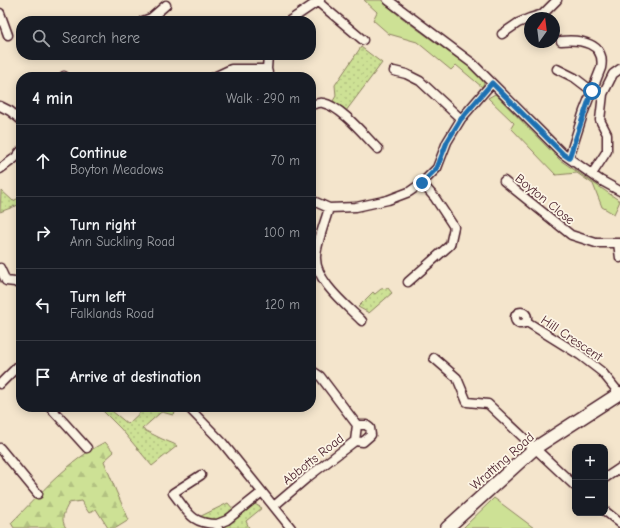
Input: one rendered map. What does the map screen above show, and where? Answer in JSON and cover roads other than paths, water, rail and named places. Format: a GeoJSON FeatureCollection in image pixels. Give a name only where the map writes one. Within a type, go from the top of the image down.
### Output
{"type":"FeatureCollection","features":[{"type":"Feature","properties":{"kind":"main road","name":"Wratting Road"},"geometry":{"type":"LineString","coordinates":[[447,528],[535,448],[620,394]]}},
{"type":"Feature","properties":{"kind":"street"},"geometry":{"type":"LineString","coordinates":[[388,0],[472,63],[563,154],[592,174],[620,190]]}},
{"type":"Feature","properties":{"kind":"street"},"geometry":{"type":"LineString","coordinates":[[545,12],[557,0]]}},
{"type":"Feature","properties":{"kind":"street"},"geometry":{"type":"LineString","coordinates":[[296,16],[319,1],[363,40]]}},
{"type":"Feature","properties":{"kind":"street"},"geometry":{"type":"LineString","coordinates":[[153,16],[166,5]]}},
{"type":"Feature","properties":{"kind":"street"},"geometry":{"type":"LineString","coordinates":[[0,13],[9,30]]}},
{"type":"Feature","properties":{"kind":"street"},"geometry":{"type":"LineString","coordinates":[[502,34],[524,20]]}},
{"type":"Feature","properties":{"kind":"street"},"geometry":{"type":"LineString","coordinates":[[562,41],[576,40],[594,46],[600,52],[602,62],[569,158]]}},
{"type":"Feature","properties":{"kind":"street"},"geometry":{"type":"LineString","coordinates":[[268,60],[268,72]]}},
{"type":"Feature","properties":{"kind":"street"},"geometry":{"type":"LineString","coordinates":[[225,72],[231,69],[259,72]]}},
{"type":"Feature","properties":{"kind":"street"},"geometry":{"type":"LineString","coordinates":[[557,69],[575,78],[592,91]]}},
{"type":"Feature","properties":{"kind":"street"},"geometry":{"type":"LineString","coordinates":[[592,174],[607,150],[607,134],[600,120],[603,94],[613,74],[620,69]]}},
{"type":"Feature","properties":{"kind":"street"},"geometry":{"type":"LineString","coordinates":[[394,71],[406,74],[420,81],[461,119]]}},
{"type":"Feature","properties":{"kind":"street"},"geometry":{"type":"LineString","coordinates":[[316,202],[329,208],[356,207],[388,200],[409,192],[422,183],[437,168],[447,142],[461,119],[492,83]]}},
{"type":"Feature","properties":{"kind":"street"},"geometry":{"type":"LineString","coordinates":[[316,104],[322,102],[345,116],[378,149]]}},
{"type":"Feature","properties":{"kind":"street"},"geometry":{"type":"LineString","coordinates":[[0,106],[16,116]]}},
{"type":"Feature","properties":{"kind":"street"},"geometry":{"type":"LineString","coordinates":[[0,169],[16,157]]}},
{"type":"Feature","properties":{"kind":"street","name":"Boyton Close"},"geometry":{"type":"LineString","coordinates":[[504,181],[571,236],[596,243],[619,243],[620,258]]}},
{"type":"Feature","properties":{"kind":"street"},"geometry":{"type":"LineString","coordinates":[[408,282],[450,245],[454,227],[422,183]]}},
{"type":"Feature","properties":{"kind":"street"},"geometry":{"type":"LineString","coordinates":[[329,208],[316,257],[317,270],[326,284],[362,321]]}},
{"type":"Feature","properties":{"kind":"street"},"geometry":{"type":"LineString","coordinates":[[0,268],[3,282],[16,283]]}},
{"type":"Feature","properties":{"kind":"street","name":"Hill Crescent"},"geometry":{"type":"LineString","coordinates":[[526,322],[580,355],[602,372],[620,394]]}},
{"type":"Feature","properties":{"kind":"street"},"geometry":{"type":"LineString","coordinates":[[434,358],[457,378],[467,402],[488,404],[572,483]]}},
{"type":"Feature","properties":{"kind":"street"},"geometry":{"type":"LineString","coordinates":[[0,384],[16,371]]}},
{"type":"Feature","properties":{"kind":"street","name":"Abbotts Road"},"geometry":{"type":"LineString","coordinates":[[274,506],[308,477],[355,441],[357,425],[320,376],[316,373]]}},
{"type":"Feature","properties":{"kind":"street"},"geometry":{"type":"LineString","coordinates":[[55,412],[87,448]]}},
{"type":"Feature","properties":{"kind":"street"},"geometry":{"type":"LineString","coordinates":[[193,412],[222,442],[291,528]]}},
{"type":"Feature","properties":{"kind":"street"},"geometry":{"type":"LineString","coordinates":[[355,441],[363,442],[371,435],[370,428],[366,425],[357,425]]}},
{"type":"Feature","properties":{"kind":"street"},"geometry":{"type":"LineString","coordinates":[[0,448],[38,494]]}},
{"type":"Feature","properties":{"kind":"street"},"geometry":{"type":"LineString","coordinates":[[608,476],[620,468]]}},
{"type":"Feature","properties":{"kind":"street"},"geometry":{"type":"LineString","coordinates":[[201,475],[173,493],[193,518],[206,524],[218,526],[262,492]]}},
{"type":"Feature","properties":{"kind":"street"},"geometry":{"type":"LineString","coordinates":[[608,513],[620,523]]}}]}
